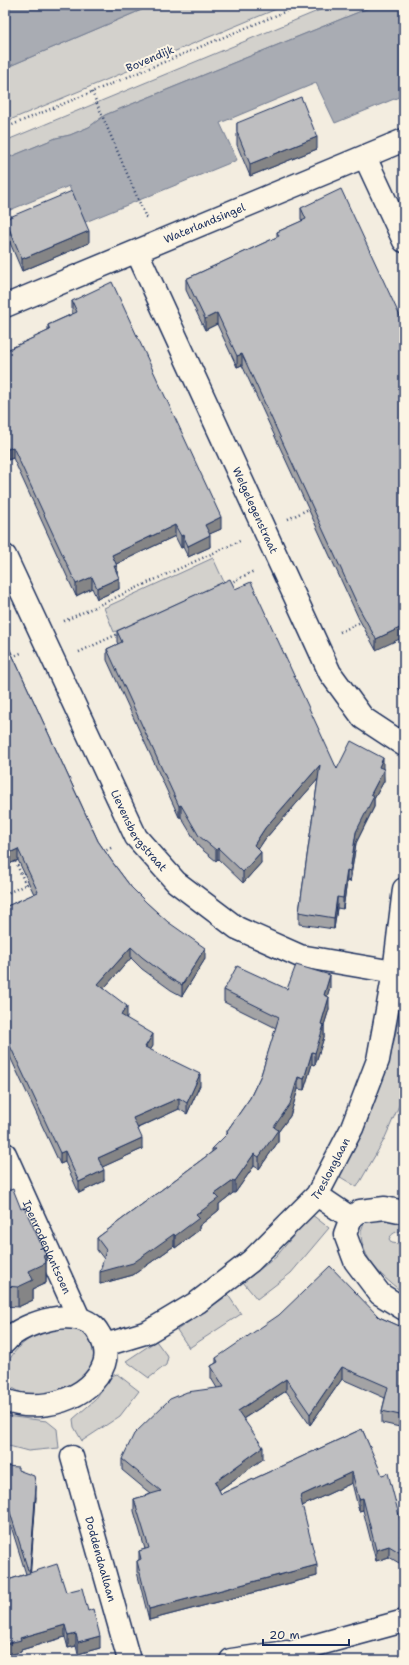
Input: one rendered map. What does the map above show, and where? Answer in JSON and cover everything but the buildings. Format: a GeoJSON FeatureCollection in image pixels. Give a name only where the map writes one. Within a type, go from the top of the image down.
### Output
{"type":"FeatureCollection","features":[{"type":"Feature","properties":{"kind":"street","name":"Waterlandsingel"},"geometry":{"type":"LineString","coordinates":[[5,306],[404,140]]}},
{"type":"Feature","properties":{"kind":"street"},"geometry":{"type":"LineString","coordinates":[[365,157],[404,240]]}},
{"type":"Feature","properties":{"kind":"street","name":"Welgelegenstraat"},"geometry":{"type":"LineString","coordinates":[[137,252],[330,673],[363,718],[404,745]]}},
{"type":"Feature","properties":{"kind":"street","name":"Lievensbergstraat"},"geometry":{"type":"LineString","coordinates":[[5,556],[136,837],[176,882],[237,928],[300,956],[394,972]]}},
{"type":"Feature","properties":{"kind":"street","name":"Treslonglaan"},"geometry":{"type":"LineString","coordinates":[[106,1345],[148,1332],[198,1302],[251,1261],[317,1195],[352,1128],[378,1060],[394,972],[404,889]]}},
{"type":"Feature","properties":{"kind":"street","name":"Ipenrodeplantsoen"},"geometry":{"type":"LineString","coordinates":[[5,1154],[79,1318]]}},
{"type":"Feature","properties":{"kind":"street"},"geometry":{"type":"LineString","coordinates":[[317,1195],[350,1218]]}},
{"type":"Feature","properties":{"kind":"street"},"geometry":{"type":"LineString","coordinates":[[404,1212],[385,1208],[360,1211],[350,1218],[345,1234],[355,1261],[380,1294],[404,1309]]}},
{"type":"Feature","properties":{"kind":"street"},"geometry":{"type":"LineString","coordinates":[[5,1342],[9,1337],[40,1322],[58,1318],[79,1318],[93,1325],[106,1345],[104,1363],[95,1380],[74,1396],[55,1404],[26,1406],[5,1400]]}},
{"type":"Feature","properties":{"kind":"street","name":"Doddendaallaan"},"geometry":{"type":"LineString","coordinates":[[72,1457],[129,1660]]}},
{"type":"Feature","properties":{"kind":"street"},"geometry":{"type":"LineString","coordinates":[[272,1660],[298,1650],[404,1621]]}},
{"type":"Feature","properties":{"kind":"street"},"geometry":{"type":"LineString","coordinates":[[231,1660],[298,1650]]}},
{"type":"Feature","properties":{"kind":"path","name":"Bovendijk"},"geometry":{"type":"LineString","coordinates":[[5,128],[301,5]]}},
{"type":"Feature","properties":{"kind":"path"},"geometry":{"type":"LineString","coordinates":[[92,92],[141,206]]}},
{"type":"Feature","properties":{"kind":"path"},"geometry":{"type":"LineString","coordinates":[[40,632],[312,508]]}},
{"type":"Feature","properties":{"kind":"path"},"geometry":{"type":"LineString","coordinates":[[228,584],[278,560]]}},
{"type":"Feature","properties":{"kind":"path"},"geometry":{"type":"LineString","coordinates":[[316,644],[364,621]]}},
{"type":"Feature","properties":{"kind":"path"},"geometry":{"type":"LineString","coordinates":[[54,663],[126,630]]}},
{"type":"Feature","properties":{"kind":"path"},"geometry":{"type":"LineString","coordinates":[[99,853],[136,837]]}},
{"type":"Feature","properties":{"kind":"path"},"geometry":{"type":"LineString","coordinates":[[11,853],[26,885]]}},
{"type":"Feature","properties":{"kind":"path"},"geometry":{"type":"LineString","coordinates":[[5,894],[34,882]]}},
{"type":"Feature","properties":{"kind":"shaded area"},"geometry":{"type":"Polygon","coordinates":[[[5,5],[153,5],[5,68],[5,5]]]}},
{"type":"Feature","properties":{"kind":"shaded area"},"geometry":{"type":"Polygon","coordinates":[[[153,5],[286,5],[5,122],[5,68],[153,5]]]}},
{"type":"Feature","properties":{"kind":"shaded area"},"geometry":{"type":"Polygon","coordinates":[[[332,5],[376,5],[105,115],[89,127],[70,135],[56,138],[5,159],[5,141],[332,5]]]}},
{"type":"Feature","properties":{"kind":"shaded area"},"geometry":{"type":"Polygon","coordinates":[[[376,5],[404,5],[404,95],[335,123],[316,83],[220,123],[237,160],[83,223],[69,186],[5,212],[5,159],[56,138],[70,135],[89,127],[105,115],[376,5]]]}},
{"type":"Feature","properties":{"kind":"shaded area"},"geometry":{"type":"Polygon","coordinates":[[[213,558],[224,582],[114,632],[104,608],[213,558]]]}},
{"type":"Feature","properties":{"kind":"shaded area"},"geometry":{"type":"Polygon","coordinates":[[[403,1000],[404,1094],[384,1140],[357,1187],[337,1175],[365,1127],[389,1063],[403,1000]]]}},
{"type":"Feature","properties":{"kind":"shaded area"},"geometry":{"type":"Polygon","coordinates":[[[311,1214],[329,1228],[291,1273],[257,1299],[243,1282],[276,1257],[311,1214]]]}},
{"type":"Feature","properties":{"kind":"shaded area"},"geometry":{"type":"Polygon","coordinates":[[[404,1215],[404,1231],[399,1231],[391,1235],[389,1239],[392,1243],[404,1243],[404,1293],[381,1274],[369,1259],[364,1250],[361,1231],[365,1219],[404,1215]]]}},
{"type":"Feature","properties":{"kind":"shaded area"},"geometry":{"type":"Polygon","coordinates":[[[228,1295],[241,1314],[189,1348],[177,1330],[228,1295]]]}},
{"type":"Feature","properties":{"kind":"shaded area"},"geometry":{"type":"Polygon","coordinates":[[[60,1328],[74,1328],[85,1334],[95,1349],[95,1362],[89,1372],[72,1387],[53,1394],[25,1395],[11,1387],[7,1375],[10,1358],[20,1346],[39,1333],[60,1328]]]}},
{"type":"Feature","properties":{"kind":"shaded area"},"geometry":{"type":"Polygon","coordinates":[[[156,1341],[168,1357],[166,1365],[149,1378],[126,1361],[156,1341]]]}},
{"type":"Feature","properties":{"kind":"shaded area"},"geometry":{"type":"Polygon","coordinates":[[[117,1374],[139,1391],[120,1416],[82,1441],[74,1427],[73,1419],[95,1400],[111,1376],[117,1374]]]}},
{"type":"Feature","properties":{"kind":"shaded area"},"geometry":{"type":"Polygon","coordinates":[[[5,1416],[47,1421],[57,1429],[59,1448],[28,1451],[5,1445],[5,1416]]]}}]}
